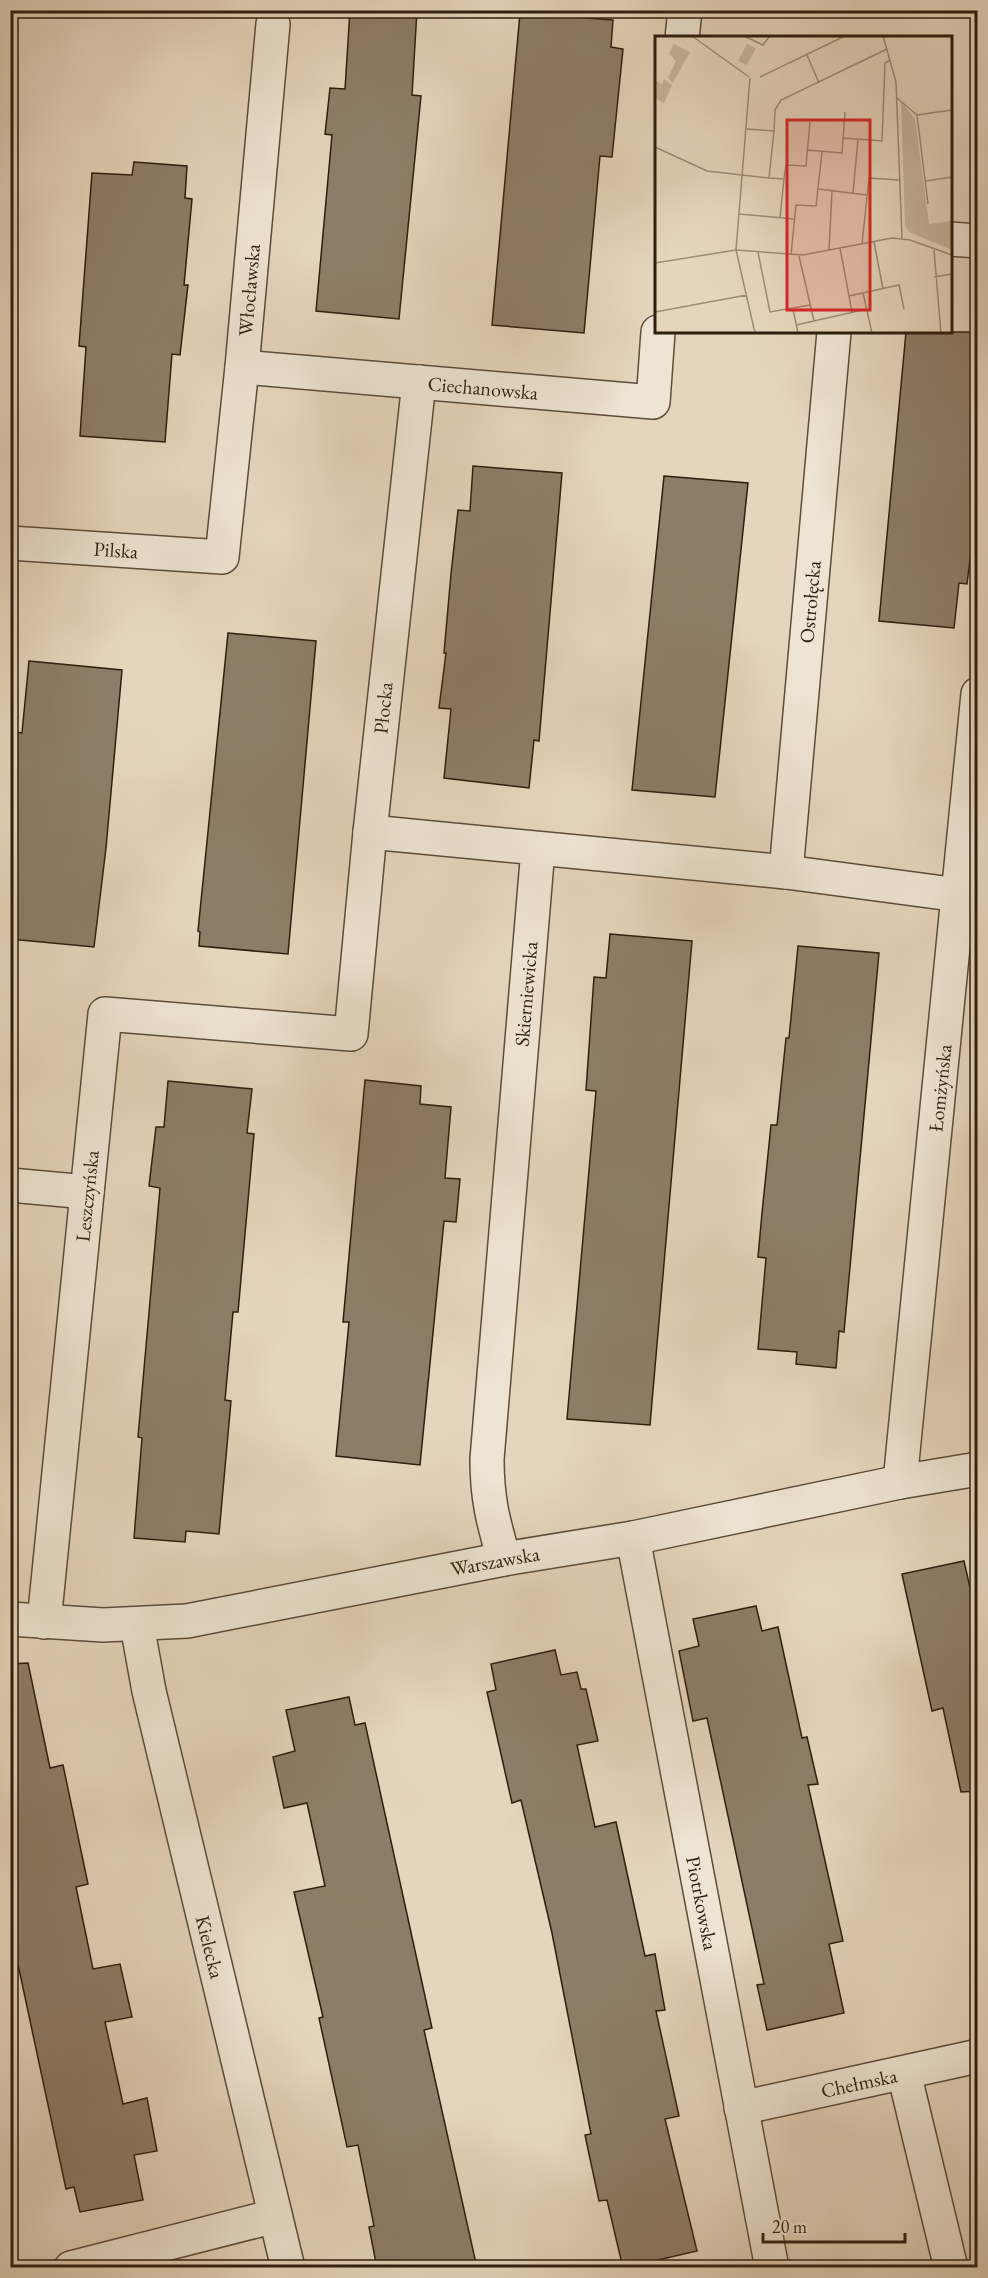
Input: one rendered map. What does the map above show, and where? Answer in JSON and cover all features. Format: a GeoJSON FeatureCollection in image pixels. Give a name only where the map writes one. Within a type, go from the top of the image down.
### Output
{"type":"FeatureCollection","features":[{"type":"Feature","properties":{"kind":"street"},"geometry":{"type":"LineString","coordinates":[[682,36],[685,10]]}},
{"type":"Feature","properties":{"kind":"street","name":"Włocławska"},"geometry":{"type":"LineString","coordinates":[[222,557],[242,367],[273,24]]}},
{"type":"Feature","properties":{"kind":"street"},"geometry":{"type":"LineString","coordinates":[[952,239],[978,241]]}},
{"type":"Feature","properties":{"kind":"street","name":"Ciechanowska"},"geometry":{"type":"LineString","coordinates":[[242,367],[653,402],[658,333]]}},
{"type":"Feature","properties":{"kind":"street","name":"Ostrołęcka"},"geometry":{"type":"LineString","coordinates":[[786,872],[834,333]]}},
{"type":"Feature","properties":{"kind":"street","name":"Płocka"},"geometry":{"type":"LineString","coordinates":[[351,1034],[370,832],[419,382]]}},
{"type":"Feature","properties":{"kind":"street","name":"Pilska"},"geometry":{"type":"LineString","coordinates":[[10,543],[222,557]]}},
{"type":"Feature","properties":{"kind":"street","name":"Łomżyńska"},"geometry":{"type":"LineString","coordinates":[[900,1482],[978,694]]}},
{"type":"Feature","properties":{"kind":"street"},"geometry":{"type":"LineString","coordinates":[[370,832],[786,872],[959,895]]}},
{"type":"Feature","properties":{"kind":"street","name":"Skierniewicka"},"geometry":{"type":"LineString","coordinates":[[504,1559],[490,1510],[487,1491],[487,1459],[538,849]]}},
{"type":"Feature","properties":{"kind":"street","name":"Leszczyńska"},"geometry":{"type":"LineString","coordinates":[[44,1622],[105,1014],[351,1034]]}},
{"type":"Feature","properties":{"kind":"street"},"geometry":{"type":"LineString","coordinates":[[10,1185],[87,1192]]}},
{"type":"Feature","properties":{"kind":"street","name":"Warszawska"},"geometry":{"type":"LineString","coordinates":[[10,1619],[137,1625],[187,1622],[504,1559],[633,1538],[900,1482],[978,1469]]}},
{"type":"Feature","properties":{"kind":"street","name":"Piotrkowska"},"geometry":{"type":"LineString","coordinates":[[633,1538],[772,2268]]}},
{"type":"Feature","properties":{"kind":"street","name":"Kielecka"},"geometry":{"type":"LineString","coordinates":[[137,1625],[149,1691],[288,2268]]}},
{"type":"Feature","properties":{"kind":"street","name":"Chełmska"},"geometry":{"type":"LineString","coordinates":[[741,2108],[978,2056]]}},
{"type":"Feature","properties":{"kind":"street"},"geometry":{"type":"LineString","coordinates":[[904,2073],[941,2266]]}},
{"type":"Feature","properties":{"kind":"street"},"geometry":{"type":"LineString","coordinates":[[73,2267],[275,2216]]}},
{"type":"Feature","properties":{"kind":"building"},"geometry":{"type":"Polygon","coordinates":[[[350,10],[417,10],[412,95],[421,96],[399,319],[316,311],[332,135],[325,134],[330,88],[345,89],[350,10]]]}},
{"type":"Feature","properties":{"kind":"building"},"geometry":{"type":"Polygon","coordinates":[[[520,13],[613,20],[611,47],[623,49],[612,157],[600,156],[584,333],[492,325],[520,13]]]}},
{"type":"Feature","properties":{"kind":"building"},"geometry":{"type":"Polygon","coordinates":[[[134,162],[187,166],[185,198],[192,199],[184,285],[188,285],[180,355],[172,354],[165,442],[80,436],[86,347],[79,346],[92,173],[132,175],[134,162]]]}},
{"type":"Feature","properties":{"kind":"building"},"geometry":{"type":"Polygon","coordinates":[[[978,332],[976,510],[967,584],[959,583],[954,628],[879,621],[906,333],[978,332]]]}},
{"type":"Feature","properties":{"kind":"building"},"geometry":{"type":"Polygon","coordinates":[[[473,466],[562,473],[539,741],[534,740],[529,788],[444,778],[451,709],[439,708],[446,653],[444,653],[451,574],[458,510],[470,511],[473,466]]]}},
{"type":"Feature","properties":{"kind":"building"},"geometry":{"type":"Polygon","coordinates":[[[664,476],[748,483],[715,797],[632,790],[664,476]]]}},
{"type":"Feature","properties":{"kind":"building"},"geometry":{"type":"Polygon","coordinates":[[[228,633],[316,641],[288,954],[199,946],[200,932],[198,931],[228,633]]]}},
{"type":"Feature","properties":{"kind":"building"},"geometry":{"type":"Polygon","coordinates":[[[29,661],[122,670],[106,848],[94,947],[10,939],[10,731],[22,733],[29,661]]]}},
{"type":"Feature","properties":{"kind":"building"},"geometry":{"type":"Polygon","coordinates":[[[610,934],[692,941],[650,1425],[567,1419],[596,1091],[586,1090],[594,977],[606,978],[610,934]]]}},
{"type":"Feature","properties":{"kind":"building"},"geometry":{"type":"Polygon","coordinates":[[[798,946],[879,953],[844,1332],[839,1331],[836,1368],[796,1364],[797,1352],[758,1349],[766,1258],[758,1257],[762,1213],[771,1125],[777,1125],[786,1038],[789,1038],[798,946]]]}},
{"type":"Feature","properties":{"kind":"building"},"geometry":{"type":"Polygon","coordinates":[[[365,1080],[421,1086],[420,1104],[451,1107],[445,1178],[460,1179],[456,1222],[444,1221],[420,1465],[336,1456],[349,1322],[343,1322],[365,1080]]]}},
{"type":"Feature","properties":{"kind":"building"},"geometry":{"type":"Polygon","coordinates":[[[168,1081],[252,1089],[247,1133],[254,1134],[238,1312],[233,1312],[225,1400],[231,1401],[219,1534],[186,1531],[185,1542],[134,1538],[142,1438],[138,1437],[160,1188],[149,1186],[156,1127],[164,1127],[168,1081]]]}},
{"type":"Feature","properties":{"kind":"building"},"geometry":{"type":"Polygon","coordinates":[[[964,1561],[970,1588],[978,1587],[978,1791],[961,1792],[943,1708],[932,1711],[902,1574],[964,1561]]]}},
{"type":"Feature","properties":{"kind":"building"},"geometry":{"type":"Polygon","coordinates":[[[756,1606],[762,1631],[778,1627],[802,1738],[807,1737],[818,1784],[808,1785],[843,1941],[829,1944],[844,2013],[767,2030],[757,1985],[764,1984],[707,1718],[693,1721],[679,1651],[699,1646],[693,1619],[756,1606]]]}},
{"type":"Feature","properties":{"kind":"building"},"geometry":{"type":"Polygon","coordinates":[[[555,1650],[561,1675],[577,1672],[581,1689],[586,1689],[598,1741],[577,1745],[595,1827],[616,1822],[645,1956],[655,1954],[665,2010],[656,2011],[679,2116],[665,2119],[697,2251],[623,2268],[607,2200],[599,2201],[585,2135],[591,2134],[552,1933],[521,1800],[512,1803],[487,1692],[496,1690],[491,1664],[555,1650]]]}},
{"type":"Feature","properties":{"kind":"building"},"geometry":{"type":"Polygon","coordinates":[[[28,1663],[50,1768],[63,1765],[88,1884],[76,1887],[93,1969],[120,1964],[132,2017],[105,2022],[123,2104],[147,2098],[157,2151],[134,2155],[143,2200],[80,2212],[74,2187],[66,2189],[10,1927],[10,1664],[28,1663]]]}},
{"type":"Feature","properties":{"kind":"building"},"geometry":{"type":"Polygon","coordinates":[[[349,1697],[355,1725],[365,1723],[432,2028],[424,2030],[477,2268],[377,2268],[369,2227],[374,2226],[358,2145],[347,2147],[319,2018],[323,2017],[294,1892],[325,1886],[307,1803],[284,1808],[273,1757],[295,1751],[286,1710],[349,1697]]]}}]}
